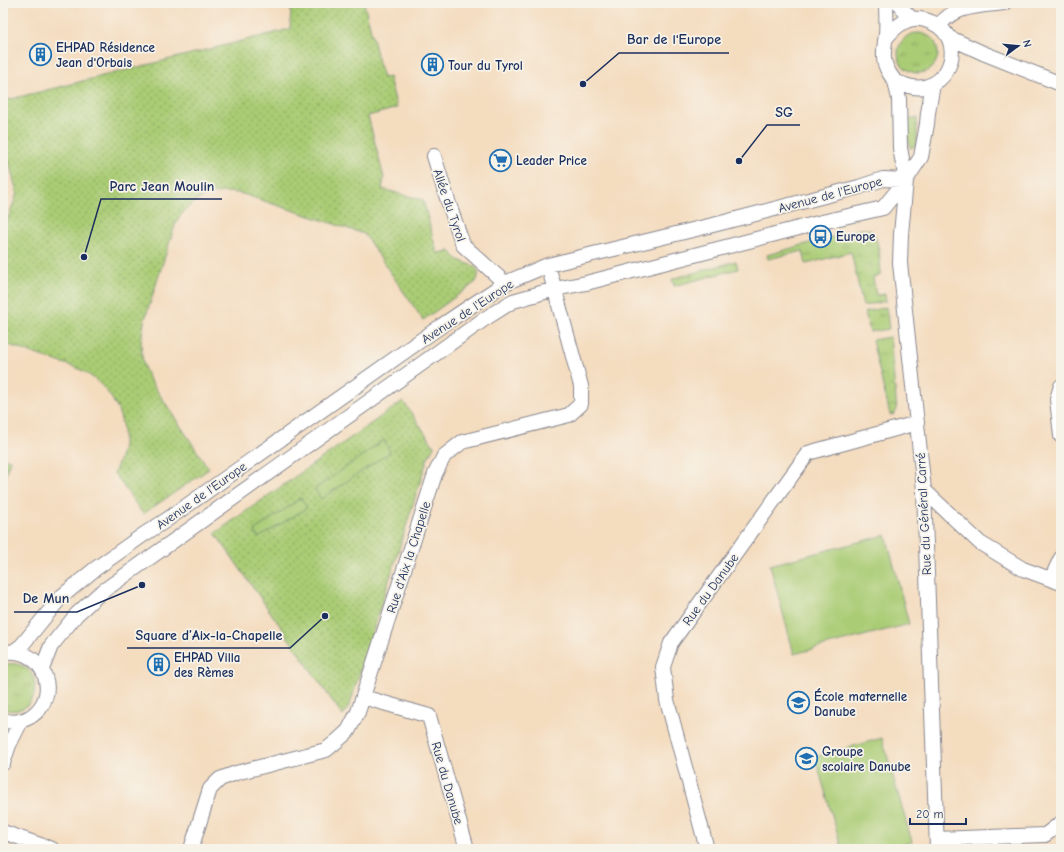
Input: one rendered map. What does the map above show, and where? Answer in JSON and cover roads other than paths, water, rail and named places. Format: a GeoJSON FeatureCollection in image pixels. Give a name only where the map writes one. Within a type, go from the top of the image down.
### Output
{"type":"FeatureCollection","features":[{"type":"Feature","properties":{"kind":"street"},"geometry":{"type":"LineString","coordinates":[[886,3],[885,63],[895,82],[910,87],[926,87],[941,79],[951,62],[952,46],[948,37],[939,26],[932,22],[922,19],[912,19],[893,29],[886,38]]}},
{"type":"Feature","properties":{"kind":"street"},"geometry":{"type":"LineString","coordinates":[[899,3],[912,19]]}},
{"type":"Feature","properties":{"kind":"street"},"geometry":{"type":"LineString","coordinates":[[939,26],[944,19],[965,8],[1004,3]]}},
{"type":"Feature","properties":{"kind":"street"},"geometry":{"type":"LineString","coordinates":[[948,37],[1061,84]]}},
{"type":"Feature","properties":{"kind":"street"},"geometry":{"type":"LineString","coordinates":[[951,62],[968,54],[984,53]]}},
{"type":"Feature","properties":{"kind":"street","name":"Rue du Général Carré"},"geometry":{"type":"LineString","coordinates":[[895,82],[899,99],[900,148],[906,180],[900,263],[924,490],[937,844]]}},
{"type":"Feature","properties":{"kind":"street","name":"Rue du Général Carré"},"geometry":{"type":"LineString","coordinates":[[906,180],[921,157],[933,84]]}},
{"type":"Feature","properties":{"kind":"street","name":"Allée du Tyrol"},"geometry":{"type":"LineString","coordinates":[[434,156],[463,245],[505,283]]}},
{"type":"Feature","properties":{"kind":"street","name":"Avenue de l'Europe"},"geometry":{"type":"LineString","coordinates":[[8,653],[22,645],[61,597],[95,569],[441,326],[505,283],[548,266],[717,224],[859,187],[883,179],[906,180]]}},
{"type":"Feature","properties":{"kind":"street","name":"Avenue de l'Europe"},"geometry":{"type":"LineString","coordinates":[[42,668],[51,646],[77,614],[99,594],[482,320],[513,302],[555,289],[586,283],[822,222],[883,208],[906,180]]}},
{"type":"Feature","properties":{"kind":"street","name":"Rue d'Aix la Chapelle"},"geometry":{"type":"LineString","coordinates":[[191,849],[210,789],[220,779],[236,773],[326,750],[348,731],[358,712],[435,474],[444,456],[462,442],[569,415],[582,404],[581,386],[548,266]]}},
{"type":"Feature","properties":{"kind":"street"},"geometry":{"type":"LineString","coordinates":[[1061,386],[1057,399],[1061,436]]}},
{"type":"Feature","properties":{"kind":"street","name":"Rue du Danube"},"geometry":{"type":"LineString","coordinates":[[707,849],[667,700],[663,667],[671,643],[808,453],[917,423]]}},
{"type":"Feature","properties":{"kind":"street"},"geometry":{"type":"LineString","coordinates":[[252,460],[263,477]]}},
{"type":"Feature","properties":{"kind":"street"},"geometry":{"type":"LineString","coordinates":[[924,490],[980,543],[1023,569],[1056,581],[1061,558]]}},
{"type":"Feature","properties":{"kind":"street"},"geometry":{"type":"LineString","coordinates":[[3,720],[13,722],[21,721],[32,715],[41,706],[47,687],[42,668],[32,658],[20,653],[8,653]]}},
{"type":"Feature","properties":{"kind":"street","name":"Rue du Danube"},"geometry":{"type":"LineString","coordinates":[[363,697],[429,716],[466,849]]}},
{"type":"Feature","properties":{"kind":"street"},"geometry":{"type":"LineString","coordinates":[[3,763],[9,745],[21,721]]}},
{"type":"Feature","properties":{"kind":"street"},"geometry":{"type":"LineString","coordinates":[[937,844],[1045,835],[1061,824]]}},
{"type":"Feature","properties":{"kind":"street"},"geometry":{"type":"LineString","coordinates":[[3,832],[52,849]]}},
{"type":"Feature","properties":{"kind":"place","name":"EHPAD Résidence Jean d'Orbais"},"geometry":{"type":"Point","coordinates":[40,54]}},
{"type":"Feature","properties":{"kind":"place","name":"Tour du Tyrol"},"geometry":{"type":"Point","coordinates":[432,65]}},
{"type":"Feature","properties":{"kind":"place","name":"Bar de l'Europe"},"geometry":{"type":"Point","coordinates":[583,84]}},
{"type":"Feature","properties":{"kind":"place","name":"Leader Price"},"geometry":{"type":"Point","coordinates":[500,160]}},
{"type":"Feature","properties":{"kind":"place","name":"SG"},"geometry":{"type":"Point","coordinates":[739,161]}},
{"type":"Feature","properties":{"kind":"place","name":"Europe"},"geometry":{"type":"Point","coordinates":[820,236]}},
{"type":"Feature","properties":{"kind":"place","name":"Parc Jean Moulin"},"geometry":{"type":"Point","coordinates":[84,257]}},
{"type":"Feature","properties":{"kind":"place","name":"De Mun"},"geometry":{"type":"Point","coordinates":[142,585]}},
{"type":"Feature","properties":{"kind":"place","name":"Square d’Aix-la-Chapelle"},"geometry":{"type":"Point","coordinates":[325,616]}},
{"type":"Feature","properties":{"kind":"place","name":"EHPAD Villa des Rèmes"},"geometry":{"type":"Point","coordinates":[159,664]}},
{"type":"Feature","properties":{"kind":"place","name":"École maternelle Danube"},"geometry":{"type":"Point","coordinates":[798,703]}},
{"type":"Feature","properties":{"kind":"place","name":"Groupe scolaire Danube"},"geometry":{"type":"Point","coordinates":[806,758]}}]}
